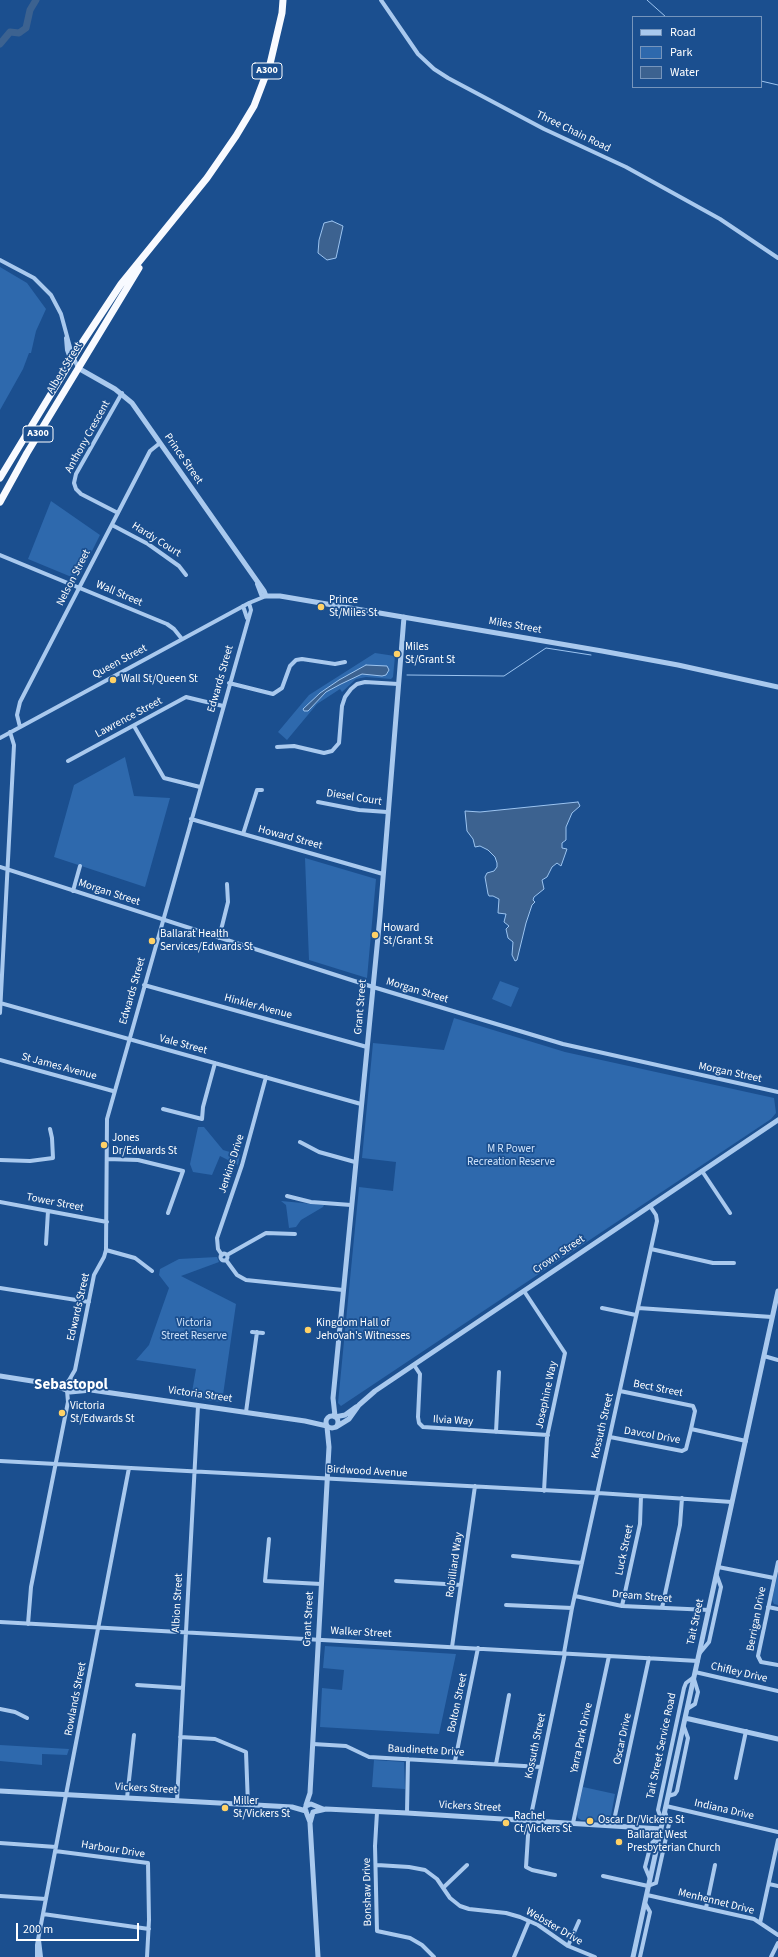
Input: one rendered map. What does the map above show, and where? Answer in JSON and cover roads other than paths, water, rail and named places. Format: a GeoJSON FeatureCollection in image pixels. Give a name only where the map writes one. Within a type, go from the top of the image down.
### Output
{"type":"FeatureCollection","features":[{"type":"Feature","properties":{"kind":"highway","name":"Albert Street"},"geometry":{"type":"LineString","coordinates":[[0,478],[80,346],[120,284],[152,247],[207,178],[236,136],[254,106],[270,64],[282,13],[283,0]]}},
{"type":"Feature","properties":{"kind":"highway","name":"Albert Street"},"geometry":{"type":"LineString","coordinates":[[0,502],[27,452],[152,247]]}},
{"type":"Feature","properties":{"kind":"street","name":"Three Chain Road"},"geometry":{"type":"LineString","coordinates":[[381,0],[418,54],[434,69],[544,129],[626,167],[725,222],[778,258]]}},
{"type":"Feature","properties":{"kind":"street"},"geometry":{"type":"LineString","coordinates":[[0,260],[41,283],[56,303],[65,328],[72,359]]}},
{"type":"Feature","properties":{"kind":"street"},"geometry":{"type":"LineString","coordinates":[[65,328],[67,350],[78,368]]}},
{"type":"Feature","properties":{"kind":"street"},"geometry":{"type":"LineString","coordinates":[[69,345],[80,346]]}},
{"type":"Feature","properties":{"kind":"street","name":"Prince Street"},"geometry":{"type":"LineString","coordinates":[[78,368],[122,393],[136,408],[254,579],[264,591],[264,596]]}},
{"type":"Feature","properties":{"kind":"street","name":"Anthony Crescent"},"geometry":{"type":"LineString","coordinates":[[118,513],[82,495],[77,490],[74,483],[76,474],[122,393]]}},
{"type":"Feature","properties":{"kind":"street","name":"Nelson Street"},"geometry":{"type":"LineString","coordinates":[[20,727],[17,715],[19,704],[150,451],[160,444]]}},
{"type":"Feature","properties":{"kind":"street","name":"Hardy Court"},"geometry":{"type":"LineString","coordinates":[[112,525],[148,544],[179,566],[186,575]]}},
{"type":"Feature","properties":{"kind":"street","name":"Wall Street"},"geometry":{"type":"LineString","coordinates":[[0,555],[167,624],[175,630],[182,639]]}},
{"type":"Feature","properties":{"kind":"street","name":"Miles Street"},"geometry":{"type":"LineString","coordinates":[[249,603],[264,596],[280,596],[671,664],[778,687]]}},
{"type":"Feature","properties":{"kind":"street","name":"Queen Street"},"geometry":{"type":"LineString","coordinates":[[0,738],[249,603]]}},
{"type":"Feature","properties":{"kind":"street","name":"Edwards Street"},"geometry":{"type":"LineString","coordinates":[[68,1382],[74,1370],[94,1275],[104,1258],[106,1250],[107,1119],[113,1092],[251,609],[249,603]]}},
{"type":"Feature","properties":{"kind":"street"},"geometry":{"type":"LineString","coordinates":[[243,606],[247,614],[247,620]]}},
{"type":"Feature","properties":{"kind":"street","name":"Grant Street"},"geometry":{"type":"LineString","coordinates":[[318,1957],[308,1807],[328,1479],[329,1447],[327,1418],[332,1398],[367,1047],[404,617]]}},
{"type":"Feature","properties":{"kind":"street"},"geometry":{"type":"LineString","coordinates":[[229,683],[272,694],[282,689],[289,667],[296,660],[302,659],[335,664],[345,662]]}},
{"type":"Feature","properties":{"kind":"street"},"geometry":{"type":"LineString","coordinates":[[277,747],[294,746],[324,753],[332,751],[338,743],[342,706],[345,697],[351,689],[357,684],[365,682],[398,684]]}},
{"type":"Feature","properties":{"kind":"street","name":"Lawrence Street"},"geometry":{"type":"LineString","coordinates":[[68,761],[188,697],[223,706]]}},
{"type":"Feature","properties":{"kind":"street"},"geometry":{"type":"LineString","coordinates":[[134,726],[164,778],[200,787]]}},
{"type":"Feature","properties":{"kind":"street"},"geometry":{"type":"LineString","coordinates":[[0,1013],[14,746],[10,732]]}},
{"type":"Feature","properties":{"kind":"street"},"geometry":{"type":"LineString","coordinates":[[243,834],[257,790],[262,790]]}},
{"type":"Feature","properties":{"kind":"street","name":"Diesel Court"},"geometry":{"type":"LineString","coordinates":[[318,802],[359,810],[387,812]]}},
{"type":"Feature","properties":{"kind":"street","name":"Howard Street"},"geometry":{"type":"LineString","coordinates":[[191,819],[383,874]]}},
{"type":"Feature","properties":{"kind":"street"},"geometry":{"type":"LineString","coordinates":[[73,891],[80,866]]}},
{"type":"Feature","properties":{"kind":"street","name":"Morgan Street"},"geometry":{"type":"LineString","coordinates":[[0,867],[372,987],[563,1044],[778,1093]]}},
{"type":"Feature","properties":{"kind":"street"},"geometry":{"type":"LineString","coordinates":[[219,938],[228,902],[227,884]]}},
{"type":"Feature","properties":{"kind":"street","name":"Hinkler Avenue"},"geometry":{"type":"LineString","coordinates":[[144,985],[367,1047]]}},
{"type":"Feature","properties":{"kind":"street","name":"Vale Street"},"geometry":{"type":"LineString","coordinates":[[0,1003],[361,1104]]}},
{"type":"Feature","properties":{"kind":"street","name":"St James Avenue"},"geometry":{"type":"LineString","coordinates":[[0,1060],[113,1092]]}},
{"type":"Feature","properties":{"kind":"street"},"geometry":{"type":"LineString","coordinates":[[163,1109],[202,1119],[203,1107],[215,1063]]}},
{"type":"Feature","properties":{"kind":"street","name":"Jenkins Drive"},"geometry":{"type":"LineString","coordinates":[[226,1258],[221,1259],[222,1255],[217,1248],[217,1237],[244,1160],[266,1077]]}},
{"type":"Feature","properties":{"kind":"street","name":"Crown Street"},"geometry":{"type":"LineString","coordinates":[[327,1418],[345,1415],[375,1391],[778,1121]]}},
{"type":"Feature","properties":{"kind":"street"},"geometry":{"type":"LineString","coordinates":[[0,1160],[27,1161],[53,1158],[50,1129]]}},
{"type":"Feature","properties":{"kind":"street"},"geometry":{"type":"LineString","coordinates":[[300,1142],[319,1152],[355,1162]]}},
{"type":"Feature","properties":{"kind":"street"},"geometry":{"type":"LineString","coordinates":[[107,1159],[136,1160],[183,1171],[168,1213]]}},
{"type":"Feature","properties":{"kind":"street"},"geometry":{"type":"LineString","coordinates":[[702,1171],[730,1213]]}},
{"type":"Feature","properties":{"kind":"street"},"geometry":{"type":"LineString","coordinates":[[287,1196],[305,1201],[351,1205]]}},
{"type":"Feature","properties":{"kind":"street","name":"Tower Street"},"geometry":{"type":"LineString","coordinates":[[0,1202],[107,1222]]}},
{"type":"Feature","properties":{"kind":"street","name":"Kossuth Street"},"geometry":{"type":"LineString","coordinates":[[555,1875],[532,1870],[526,1866],[529,1820],[541,1767],[572,1608],[651,1249],[657,1218],[650,1206]]}},
{"type":"Feature","properties":{"kind":"street"},"geometry":{"type":"LineString","coordinates":[[46,1244],[48,1210]]}},
{"type":"Feature","properties":{"kind":"street"},"geometry":{"type":"LineString","coordinates":[[295,1234],[266,1233],[226,1258],[237,1275],[246,1280],[343,1290]]}},
{"type":"Feature","properties":{"kind":"street"},"geometry":{"type":"LineString","coordinates":[[651,1249],[713,1263],[734,1263]]}},
{"type":"Feature","properties":{"kind":"street"},"geometry":{"type":"LineString","coordinates":[[106,1250],[135,1258],[152,1272]]}},
{"type":"Feature","properties":{"kind":"street"},"geometry":{"type":"LineString","coordinates":[[0,1288],[89,1302]]}},
{"type":"Feature","properties":{"kind":"street","name":"Josephine Way"},"geometry":{"type":"LineString","coordinates":[[524,1291],[565,1353],[548,1435],[544,1491]]}},
{"type":"Feature","properties":{"kind":"street","name":"Tait Street"},"geometry":{"type":"LineString","coordinates":[[633,1957],[778,1291]]}},
{"type":"Feature","properties":{"kind":"street"},"geometry":{"type":"LineString","coordinates":[[602,1308],[636,1315]]}},
{"type":"Feature","properties":{"kind":"street"},"geometry":{"type":"LineString","coordinates":[[638,1308],[774,1314]]}},
{"type":"Feature","properties":{"kind":"street"},"geometry":{"type":"LineString","coordinates":[[252,1332],[263,1333]]}},
{"type":"Feature","properties":{"kind":"street"},"geometry":{"type":"LineString","coordinates":[[246,1412],[257,1332]]}},
{"type":"Feature","properties":{"kind":"street"},"geometry":{"type":"LineString","coordinates":[[764,1356],[778,1360]]}},
{"type":"Feature","properties":{"kind":"street","name":"Ilvia Way"},"geometry":{"type":"LineString","coordinates":[[414,1365],[420,1374],[418,1417],[421,1425],[427,1428],[548,1435]]}},
{"type":"Feature","properties":{"kind":"street","name":"Edwards Street"},"geometry":{"type":"LineString","coordinates":[[74,1370],[76,1383]]}},
{"type":"Feature","properties":{"kind":"street"},"geometry":{"type":"LineString","coordinates":[[496,1432],[499,1372]]}},
{"type":"Feature","properties":{"kind":"street"},"geometry":{"type":"LineString","coordinates":[[0,1376],[51,1384],[74,1392]]}},
{"type":"Feature","properties":{"kind":"street"},"geometry":{"type":"LineString","coordinates":[[51,1384],[72,1381],[76,1383],[77,1388],[68,1402]]}},
{"type":"Feature","properties":{"kind":"street"},"geometry":{"type":"LineString","coordinates":[[28,1624],[31,1587],[68,1402],[66,1385],[68,1382]]}},
{"type":"Feature","properties":{"kind":"street","name":"Victoria Street"},"geometry":{"type":"LineString","coordinates":[[76,1383],[91,1390]]}},
{"type":"Feature","properties":{"kind":"street","name":"Victoria Street"},"geometry":{"type":"LineString","coordinates":[[74,1392],[91,1390],[306,1420],[335,1427]]}},
{"type":"Feature","properties":{"kind":"street","name":"Bect Street"},"geometry":{"type":"LineString","coordinates":[[620,1391],[693,1406],[695,1411],[691,1429]]}},
{"type":"Feature","properties":{"kind":"street","name":"Grant Street"},"geometry":{"type":"LineString","coordinates":[[329,1447],[338,1421],[335,1416],[332,1398]]}},
{"type":"Feature","properties":{"kind":"street","name":"Crown Street"},"geometry":{"type":"LineString","coordinates":[[335,1427],[349,1418],[359,1404]]}},
{"type":"Feature","properties":{"kind":"street","name":"Albion Street"},"geometry":{"type":"LineString","coordinates":[[177,1801],[198,1406]]}},
{"type":"Feature","properties":{"kind":"street","name":"Victoria Street"},"geometry":{"type":"LineString","coordinates":[[306,1420],[327,1418]]}},
{"type":"Feature","properties":{"kind":"street","name":"Davcol Drive"},"geometry":{"type":"LineString","coordinates":[[610,1437],[683,1451],[686,1449],[691,1429],[746,1441]]}},
{"type":"Feature","properties":{"kind":"street","name":"Birdwood Avenue"},"geometry":{"type":"LineString","coordinates":[[0,1461],[475,1486],[732,1502]]}},
{"type":"Feature","properties":{"kind":"street","name":"Rowlands Street"},"geometry":{"type":"LineString","coordinates":[[37,1957],[36,1948],[40,1934],[129,1468]]}},
{"type":"Feature","properties":{"kind":"street","name":"Robilliard Way"},"geometry":{"type":"LineString","coordinates":[[452,1647],[475,1486]]}},
{"type":"Feature","properties":{"kind":"street","name":"Luck Street"},"geometry":{"type":"LineString","coordinates":[[622,1606],[640,1524],[641,1496]]}},
{"type":"Feature","properties":{"kind":"street"},"geometry":{"type":"LineString","coordinates":[[662,1608],[680,1525],[682,1498]]}},
{"type":"Feature","properties":{"kind":"street"},"geometry":{"type":"LineString","coordinates":[[269,1539],[265,1581],[321,1584]]}},
{"type":"Feature","properties":{"kind":"street"},"geometry":{"type":"LineString","coordinates":[[513,1556],[582,1563]]}},
{"type":"Feature","properties":{"kind":"street","name":"Berrigan Drive"},"geometry":{"type":"LineString","coordinates":[[778,1562],[758,1657],[762,1662],[778,1665]]}},
{"type":"Feature","properties":{"kind":"street"},"geometry":{"type":"LineString","coordinates":[[718,1567],[774,1578]]}},
{"type":"Feature","properties":{"kind":"street"},"geometry":{"type":"LineString","coordinates":[[699,1654],[709,1644],[721,1586],[716,1575]]}},
{"type":"Feature","properties":{"kind":"street"},"geometry":{"type":"LineString","coordinates":[[396,1581],[461,1585]]}},
{"type":"Feature","properties":{"kind":"street","name":"Dream Street"},"geometry":{"type":"LineString","coordinates":[[575,1596],[622,1606],[709,1610]]}},
{"type":"Feature","properties":{"kind":"street"},"geometry":{"type":"LineString","coordinates":[[506,1604],[572,1608]]}},
{"type":"Feature","properties":{"kind":"street"},"geometry":{"type":"LineString","coordinates":[[768,1607],[778,1609]]}},
{"type":"Feature","properties":{"kind":"street","name":"Walker Street"},"geometry":{"type":"LineString","coordinates":[[0,1622],[698,1661]]}},
{"type":"Feature","properties":{"kind":"street","name":"Bolton Street"},"geometry":{"type":"LineString","coordinates":[[456,1761],[478,1648]]}},
{"type":"Feature","properties":{"kind":"street","name":"Yarra Park Drive"},"geometry":{"type":"LineString","coordinates":[[573,1823],[609,1656]]}},
{"type":"Feature","properties":{"kind":"street","name":"Oscar Drive"},"geometry":{"type":"LineString","coordinates":[[613,1825],[649,1658]]}},
{"type":"Feature","properties":{"kind":"street","name":"Chifley Drive"},"geometry":{"type":"LineString","coordinates":[[695,1676],[778,1691]]}},
{"type":"Feature","properties":{"kind":"street","name":"Tait Street Service Road"},"geometry":{"type":"LineString","coordinates":[[663,1822],[658,1812],[658,1808],[682,1696],[686,1683],[695,1676]]}},
{"type":"Feature","properties":{"kind":"street"},"geometry":{"type":"LineString","coordinates":[[137,1685],[183,1688]]}},
{"type":"Feature","properties":{"kind":"street"},"geometry":{"type":"LineString","coordinates":[[496,1764],[509,1695]]}},
{"type":"Feature","properties":{"kind":"street"},"geometry":{"type":"LineString","coordinates":[[0,1709],[15,1712],[27,1718]]}},
{"type":"Feature","properties":{"kind":"street"},"geometry":{"type":"LineString","coordinates":[[686,1718],[778,1739]]}},
{"type":"Feature","properties":{"kind":"street"},"geometry":{"type":"LineString","coordinates":[[736,1778],[746,1731]]}},
{"type":"Feature","properties":{"kind":"street"},"geometry":{"type":"LineString","coordinates":[[127,1798],[134,1735]]}},
{"type":"Feature","properties":{"kind":"street"},"geometry":{"type":"LineString","coordinates":[[180,1738],[215,1739],[246,1751],[248,1805]]}},
{"type":"Feature","properties":{"kind":"street","name":"Baudinette Drive"},"geometry":{"type":"LineString","coordinates":[[312,1744],[346,1746],[368,1756],[541,1767]]}},
{"type":"Feature","properties":{"kind":"street"},"geometry":{"type":"LineString","coordinates":[[407,1813],[408,1759]]}},
{"type":"Feature","properties":{"kind":"street","name":"Vickers Street"},"geometry":{"type":"LineString","coordinates":[[0,1791],[613,1825],[660,1832]]}},
{"type":"Feature","properties":{"kind":"street","name":"Grant Street"},"geometry":{"type":"LineString","coordinates":[[308,1807],[313,1812],[310,1823]]}},
{"type":"Feature","properties":{"kind":"street","name":"Vickers Street"},"geometry":{"type":"LineString","coordinates":[[313,1812],[326,1809]]}},
{"type":"Feature","properties":{"kind":"street","name":"Tait Street Service Road"},"geometry":{"type":"LineString","coordinates":[[648,1886],[656,1882],[669,1824],[665,1809]]}},
{"type":"Feature","properties":{"kind":"street","name":"Indiana Drive"},"geometry":{"type":"LineString","coordinates":[[665,1809],[778,1832]]}},
{"type":"Feature","properties":{"kind":"street","name":"Bonshaw Drive"},"geometry":{"type":"LineString","coordinates":[[377,1812],[375,1846],[377,1865],[377,1931],[412,1939],[434,1957]]}},
{"type":"Feature","properties":{"kind":"street"},"geometry":{"type":"LineString","coordinates":[[760,1923],[778,1840]]}},
{"type":"Feature","properties":{"kind":"street"},"geometry":{"type":"LineString","coordinates":[[0,1843],[56,1849]]}},
{"type":"Feature","properties":{"kind":"street","name":"Harbour Drive"},"geometry":{"type":"LineString","coordinates":[[56,1849],[148,1863],[147,1957]]}},
{"type":"Feature","properties":{"kind":"street","name":"Webster Drive"},"geometry":{"type":"LineString","coordinates":[[377,1865],[422,1869],[433,1875],[444,1887],[452,1900],[464,1907],[510,1914],[529,1921],[568,1946],[596,1957]]}},
{"type":"Feature","properties":{"kind":"street"},"geometry":{"type":"LineString","coordinates":[[444,1887],[467,1865]]}},
{"type":"Feature","properties":{"kind":"street"},"geometry":{"type":"LineString","coordinates":[[706,1908],[715,1865]]}},
{"type":"Feature","properties":{"kind":"street"},"geometry":{"type":"LineString","coordinates":[[603,1876],[648,1886]]}},
{"type":"Feature","properties":{"kind":"street"},"geometry":{"type":"LineString","coordinates":[[769,1884],[778,1886]]}},
{"type":"Feature","properties":{"kind":"street","name":"Menhennet Drive"},"geometry":{"type":"LineString","coordinates":[[647,1895],[752,1918],[778,1936]]}},
{"type":"Feature","properties":{"kind":"street"},"geometry":{"type":"LineString","coordinates":[[0,1896],[46,1899]]}},
{"type":"Feature","properties":{"kind":"street"},"geometry":{"type":"LineString","coordinates":[[640,1957],[650,1912],[645,1902]]}},
{"type":"Feature","properties":{"kind":"street"},"geometry":{"type":"LineString","coordinates":[[43,1914],[148,1929]]}},
{"type":"Feature","properties":{"kind":"street"},"geometry":{"type":"LineString","coordinates":[[514,1957],[529,1921]]}},
{"type":"Feature","properties":{"kind":"street"},"geometry":{"type":"LineString","coordinates":[[568,1946],[579,1921]]}},
{"type":"Feature","properties":{"kind":"street","name":"Rowlands Street"},"geometry":{"type":"LineString","coordinates":[[40,1934],[41,1957]]}},
{"type":"Feature","properties":{"kind":"street"},"geometry":{"type":"LineString","coordinates":[[772,1957],[778,1942]]}},
{"type":"Feature","properties":{"kind":"water"},"geometry":{"type":"Polygon","coordinates":[[[332,221],[343,226],[336,258],[327,260],[318,253],[319,240],[324,223],[332,221]]]}},
{"type":"Feature","properties":{"kind":"water"},"geometry":{"type":"Polygon","coordinates":[[[366,665],[387,666],[389,670],[386,675],[362,674],[341,684],[326,692],[308,711],[304,711],[303,709],[320,693],[339,680],[366,665]]]}},
{"type":"Feature","properties":{"kind":"water"},"geometry":{"type":"Polygon","coordinates":[[[578,802],[580,806],[572,813],[566,827],[566,840],[562,843],[562,848],[567,849],[561,866],[557,863],[552,867],[547,877],[542,880],[544,889],[534,897],[533,900],[535,902],[532,905],[517,960],[515,961],[512,955],[513,942],[508,938],[506,929],[509,926],[504,922],[506,914],[498,913],[499,899],[489,896],[488,894],[485,877],[487,873],[494,871],[497,867],[495,857],[488,850],[480,846],[475,847],[473,839],[467,831],[465,811],[480,812],[578,802]]]}},
{"type":"Feature","properties":{"kind":"waterway"},"geometry":{"type":"LineString","coordinates":[[0,44],[10,32],[19,33],[26,28],[30,10],[36,0]]}},
{"type":"Feature","properties":{"kind":"waterway"},"geometry":{"type":"LineString","coordinates":[[647,0],[665,16]]}},
{"type":"Feature","properties":{"kind":"waterway"},"geometry":{"type":"LineString","coordinates":[[762,81],[778,85]]}},
{"type":"Feature","properties":{"kind":"waterway"},"geometry":{"type":"LineString","coordinates":[[407,675],[504,676],[546,648],[591,655]]}},
{"type":"Feature","properties":{"kind":"place","name":"Prince St/Miles St"},"geometry":{"type":"Point","coordinates":[321,607]}},
{"type":"Feature","properties":{"kind":"place","name":"Miles St/Grant St"},"geometry":{"type":"Point","coordinates":[397,654]}},
{"type":"Feature","properties":{"kind":"place","name":"Wall St/Queen St"},"geometry":{"type":"Point","coordinates":[113,680]}},
{"type":"Feature","properties":{"kind":"place","name":"Howard St/Grant St"},"geometry":{"type":"Point","coordinates":[375,935]}},
{"type":"Feature","properties":{"kind":"place","name":"Ballarat Health Services/Edwards St"},"geometry":{"type":"Point","coordinates":[152,941]}},
{"type":"Feature","properties":{"kind":"place","name":"Jones Dr/Edwards St"},"geometry":{"type":"Point","coordinates":[104,1145]}},
{"type":"Feature","properties":{"kind":"place","name":"Kingdom Hall of Jehovah's Witnesses"},"geometry":{"type":"Point","coordinates":[308,1330]}},
{"type":"Feature","properties":{"kind":"place","name":"Victoria St/Edwards St"},"geometry":{"type":"Point","coordinates":[62,1413]}},
{"type":"Feature","properties":{"kind":"place","name":"Miller St/Vickers St"},"geometry":{"type":"Point","coordinates":[225,1808]}},
{"type":"Feature","properties":{"kind":"place","name":"Oscar Dr/Vickers St"},"geometry":{"type":"Point","coordinates":[590,1821]}},
{"type":"Feature","properties":{"kind":"place","name":"Rachel Ct/Vickers St"},"geometry":{"type":"Point","coordinates":[506,1823]}},
{"type":"Feature","properties":{"kind":"place","name":"Ballarat West Presbyterian Church"},"geometry":{"type":"Point","coordinates":[619,1842]}},
{"type":"Feature","properties":{"kind":"district","name":"Sebastopol"},"geometry":{"type":"Point","coordinates":[71,1386]}},
{"type":"Feature","properties":{"kind":"park label","name":"M R Power Recreation Reserve"},"geometry":{"type":"Point","coordinates":[511,1156]}},
{"type":"Feature","properties":{"kind":"park label","name":"Victoria Street Reserve"},"geometry":{"type":"Point","coordinates":[194,1330]}}]}
